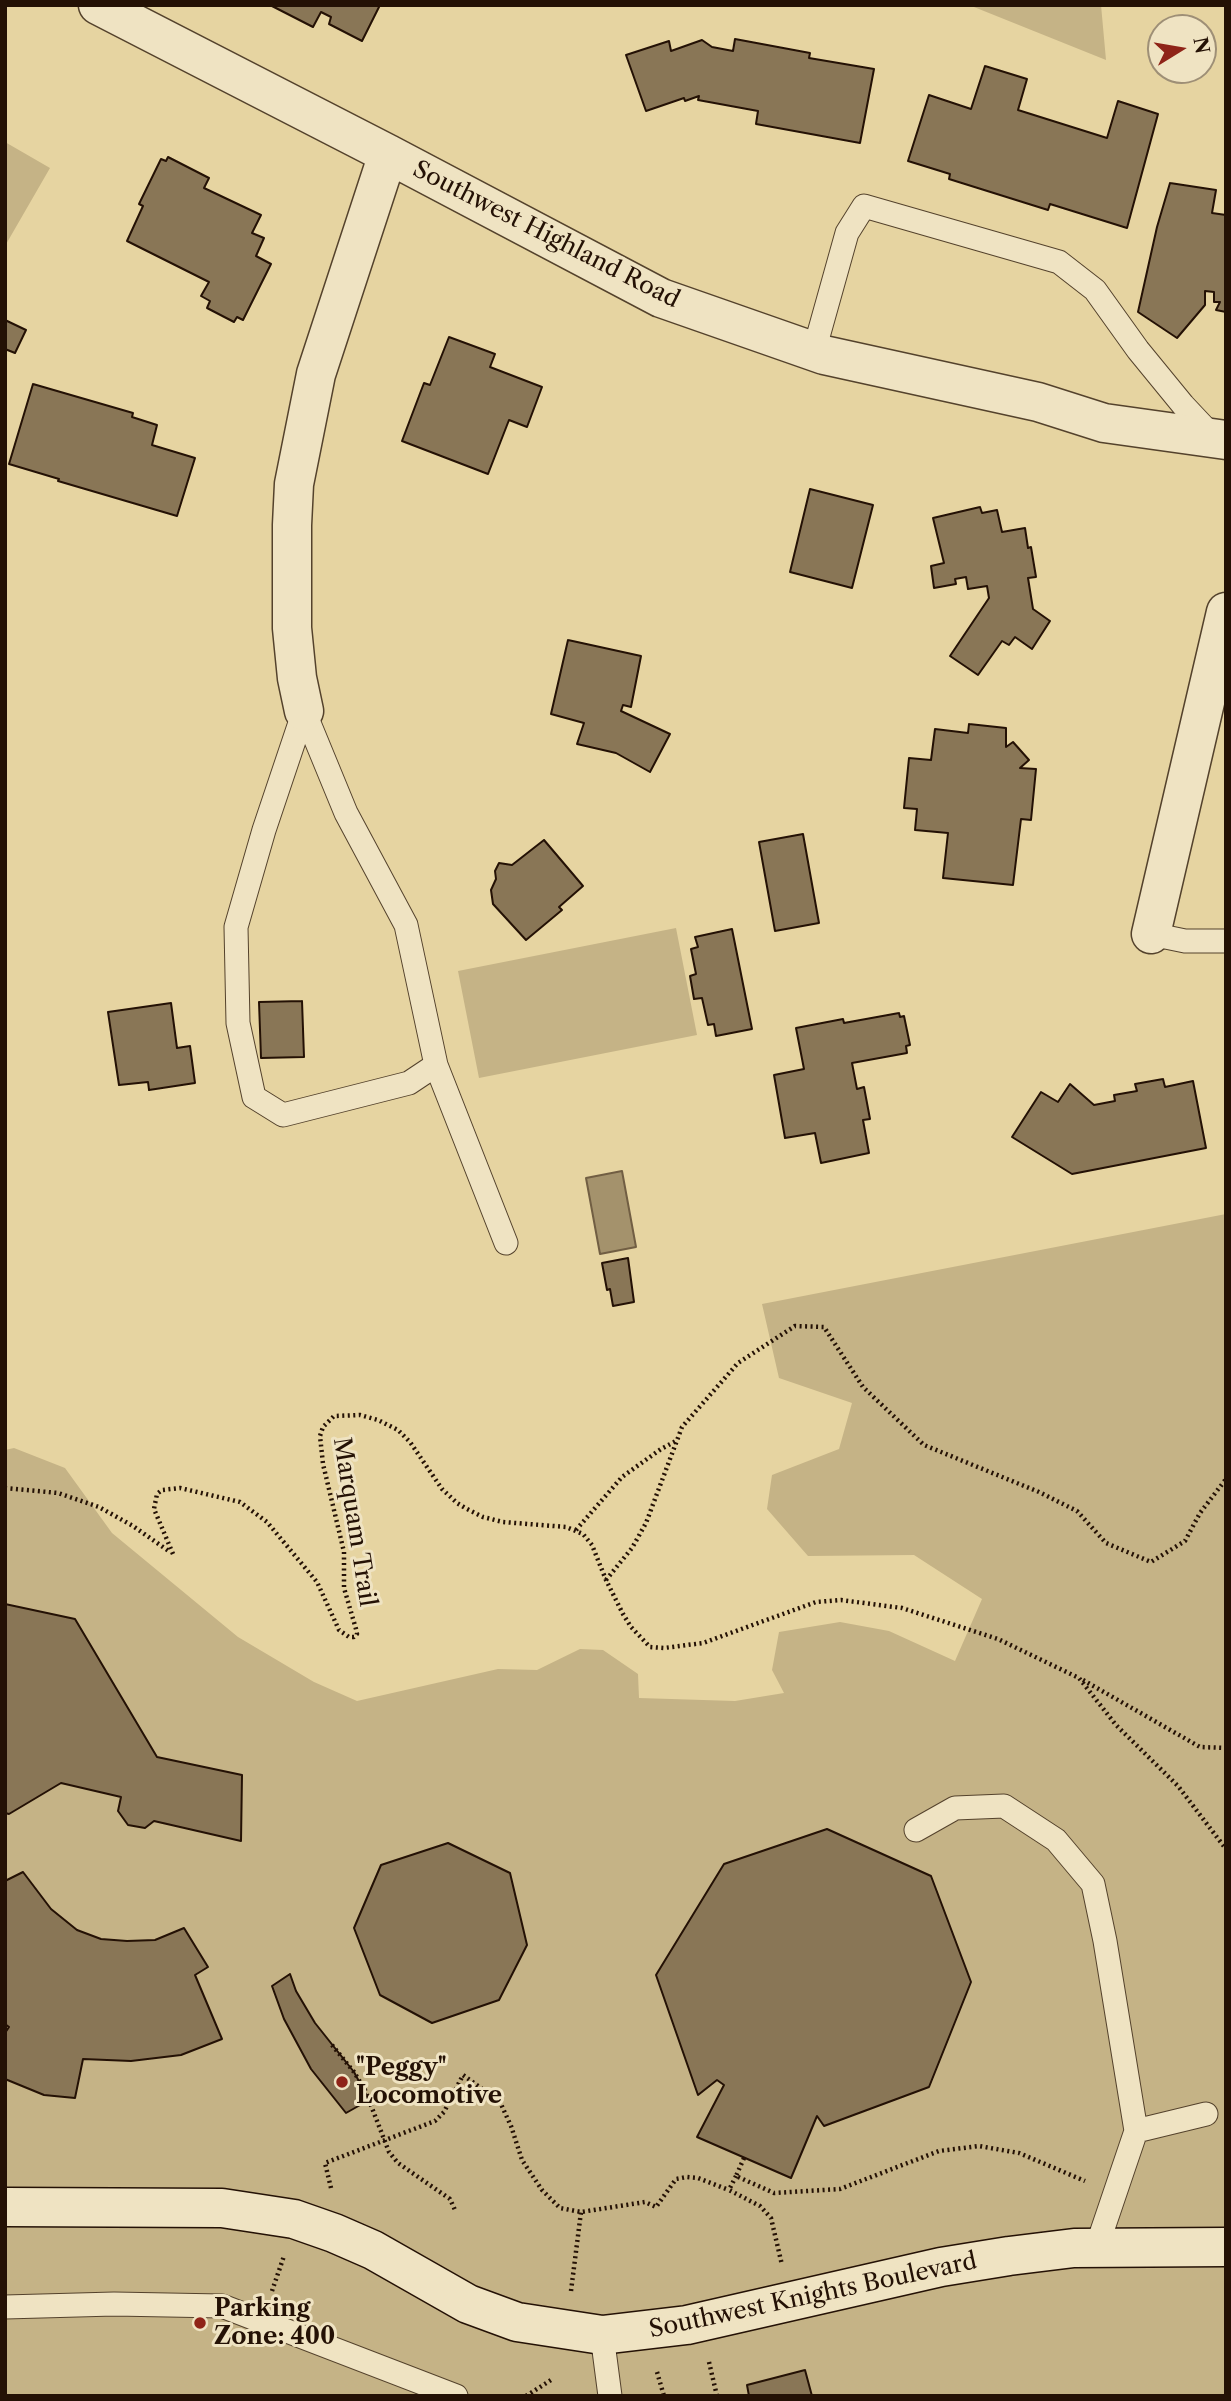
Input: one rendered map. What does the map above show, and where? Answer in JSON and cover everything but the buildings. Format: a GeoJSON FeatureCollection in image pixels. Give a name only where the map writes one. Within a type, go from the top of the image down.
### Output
{"type":"FeatureCollection","features":[{"type":"Feature","properties":{"kind":"street","name":"Southwest Highland Road"},"geometry":{"type":"LineString","coordinates":[[97,5],[661,298],[814,351],[1038,402],[1104,423],[1220,440]]}},
{"type":"Feature","properties":{"kind":"street"},"geometry":{"type":"LineString","coordinates":[[304,711],[297,678],[292,628],[294,484],[316,374],[388,154]]}},
{"type":"Feature","properties":{"kind":"street"},"geometry":{"type":"LineString","coordinates":[[1151,934],[1226,612]]}},
{"type":"Feature","properties":{"kind":"street","name":"Southwest Knights Boulevard"},"geometry":{"type":"LineString","coordinates":[[5,2207],[222,2208],[294,2219],[373,2250],[480,2309],[517,2322],[602,2335],[687,2325],[941,2267],[1074,2248],[1226,2248]]}},
{"type":"Feature","properties":{"kind":"lane"},"geometry":{"type":"LineString","coordinates":[[814,351],[848,233],[864,206],[1059,262],[1095,290],[1138,350],[1183,405],[1220,440]]}},
{"type":"Feature","properties":{"kind":"lane"},"geometry":{"type":"LineString","coordinates":[[304,711],[264,830],[236,927],[238,1023],[254,1097],[283,1115],[408,1083],[436,1065]]}},
{"type":"Feature","properties":{"kind":"lane"},"geometry":{"type":"LineString","coordinates":[[304,711],[346,813],[406,925],[436,1065],[506,1243]]}},
{"type":"Feature","properties":{"kind":"lane"},"geometry":{"type":"LineString","coordinates":[[1151,934],[1185,941],[1226,941]]}},
{"type":"Feature","properties":{"kind":"lane"},"geometry":{"type":"LineString","coordinates":[[916,1830],[955,1808],[1004,1806],[1056,1840],[1093,1884],[1136,2131],[1096,2249]]}},
{"type":"Feature","properties":{"kind":"lane"},"geometry":{"type":"LineString","coordinates":[[1136,2131],[1206,2114]]}},
{"type":"Feature","properties":{"kind":"lane"},"geometry":{"type":"LineString","coordinates":[[5,2307],[114,2304],[222,2306],[448,2393]]}},
{"type":"Feature","properties":{"kind":"lane"},"geometry":{"type":"LineString","coordinates":[[602,2335],[610,2396]]}},
{"type":"Feature","properties":{"kind":"path"},"geometry":{"type":"LineString","coordinates":[[606,1580],[632,1548],[646,1523],[682,1427],[738,1363],[795,1326],[824,1327],[863,1387],[924,1445],[1039,1492],[1077,1511],[1106,1543],[1151,1562],[1185,1541],[1200,1513],[1226,1479]]}},
{"type":"Feature","properties":{"kind":"path","name":"Marquam Trail"},"geometry":{"type":"LineString","coordinates":[[5,1488],[58,1493],[99,1507],[133,1526],[173,1554],[154,1509],[158,1494],[162,1490],[180,1488],[240,1502],[267,1522],[317,1582],[334,1621],[349,1637],[357,1634],[344,1588],[344,1552],[320,1447],[323,1427],[334,1416],[360,1415],[398,1430],[449,1497],[483,1517],[503,1522],[576,1530]]}},
{"type":"Feature","properties":{"kind":"path"},"geometry":{"type":"LineString","coordinates":[[677,1441],[622,1477],[576,1530],[592,1545],[606,1580],[631,1626],[650,1647],[703,1643],[816,1602],[841,1600],[902,1608],[998,1639],[1079,1678],[1200,1746],[1226,1748]]}},
{"type":"Feature","properties":{"kind":"path"},"geometry":{"type":"LineString","coordinates":[[1079,1678],[1116,1725],[1178,1786],[1226,1849]]}},
{"type":"Feature","properties":{"kind":"path"},"geometry":{"type":"LineString","coordinates":[[332,2045],[365,2090],[388,2152],[398,2163],[450,2199],[455,2210]]}},
{"type":"Feature","properties":{"kind":"path"},"geometry":{"type":"LineString","coordinates":[[331,2189],[325,2162],[435,2121],[443,2112],[463,2075],[500,2102],[522,2160],[542,2190],[561,2208],[581,2213],[645,2202],[656,2207],[676,2179],[698,2178],[760,2206],[771,2218],[783,2269]]}},
{"type":"Feature","properties":{"kind":"path"},"geometry":{"type":"LineString","coordinates":[[736,2176],[774,2193],[840,2189],[939,2151],[979,2146],[1019,2153],[1104,2190],[1113,2199]]}},
{"type":"Feature","properties":{"kind":"path"},"geometry":{"type":"LineString","coordinates":[[729,2190],[744,2158]]}},
{"type":"Feature","properties":{"kind":"path"},"geometry":{"type":"LineString","coordinates":[[570,2299],[581,2213]]}},
{"type":"Feature","properties":{"kind":"path"},"geometry":{"type":"LineString","coordinates":[[263,2320],[285,2252]]}},
{"type":"Feature","properties":{"kind":"path"},"geometry":{"type":"LineString","coordinates":[[709,2362],[717,2396]]}},
{"type":"Feature","properties":{"kind":"path"},"geometry":{"type":"LineString","coordinates":[[657,2372],[664,2396]]}},
{"type":"Feature","properties":{"kind":"path"},"geometry":{"type":"LineString","coordinates":[[526,2396],[551,2380]]}},
{"type":"Feature","properties":{"kind":"shaded area"},"geometry":{"type":"Polygon","coordinates":[[[969,5],[1101,5],[1106,60],[969,5]]]}},
{"type":"Feature","properties":{"kind":"shaded area"},"geometry":{"type":"Polygon","coordinates":[[[5,142],[50,168],[5,246],[5,142]]]}},
{"type":"Feature","properties":{"kind":"shaded area"},"geometry":{"type":"Polygon","coordinates":[[[676,928],[697,1035],[479,1078],[458,971],[676,928]]]}},
{"type":"Feature","properties":{"kind":"shaded area"},"geometry":{"type":"Polygon","coordinates":[[[622,1171],[636,1247],[600,1254],[586,1178],[622,1171]]]}},
{"type":"Feature","properties":{"kind":"shaded area"},"geometry":{"type":"Polygon","coordinates":[[[1226,1214],[1226,2396],[5,2396],[5,1450],[14,1448],[65,1468],[112,1533],[238,1637],[314,1682],[357,1701],[498,1669],[537,1670],[580,1649],[603,1650],[638,1674],[639,1698],[735,1701],[784,1693],[772,1670],[779,1632],[840,1622],[889,1631],[955,1661],[982,1599],[914,1555],[808,1556],[767,1509],[772,1475],[839,1449],[852,1403],[779,1378],[762,1304],[1226,1214]]]}},
{"type":"Feature","properties":{"kind":"place","name":"\"Peggy\" Locomotive"},"geometry":{"type":"Point","coordinates":[342,2082]}},
{"type":"Feature","properties":{"kind":"place","name":"Parking Zone: 400"},"geometry":{"type":"Point","coordinates":[200,2323]}}]}
